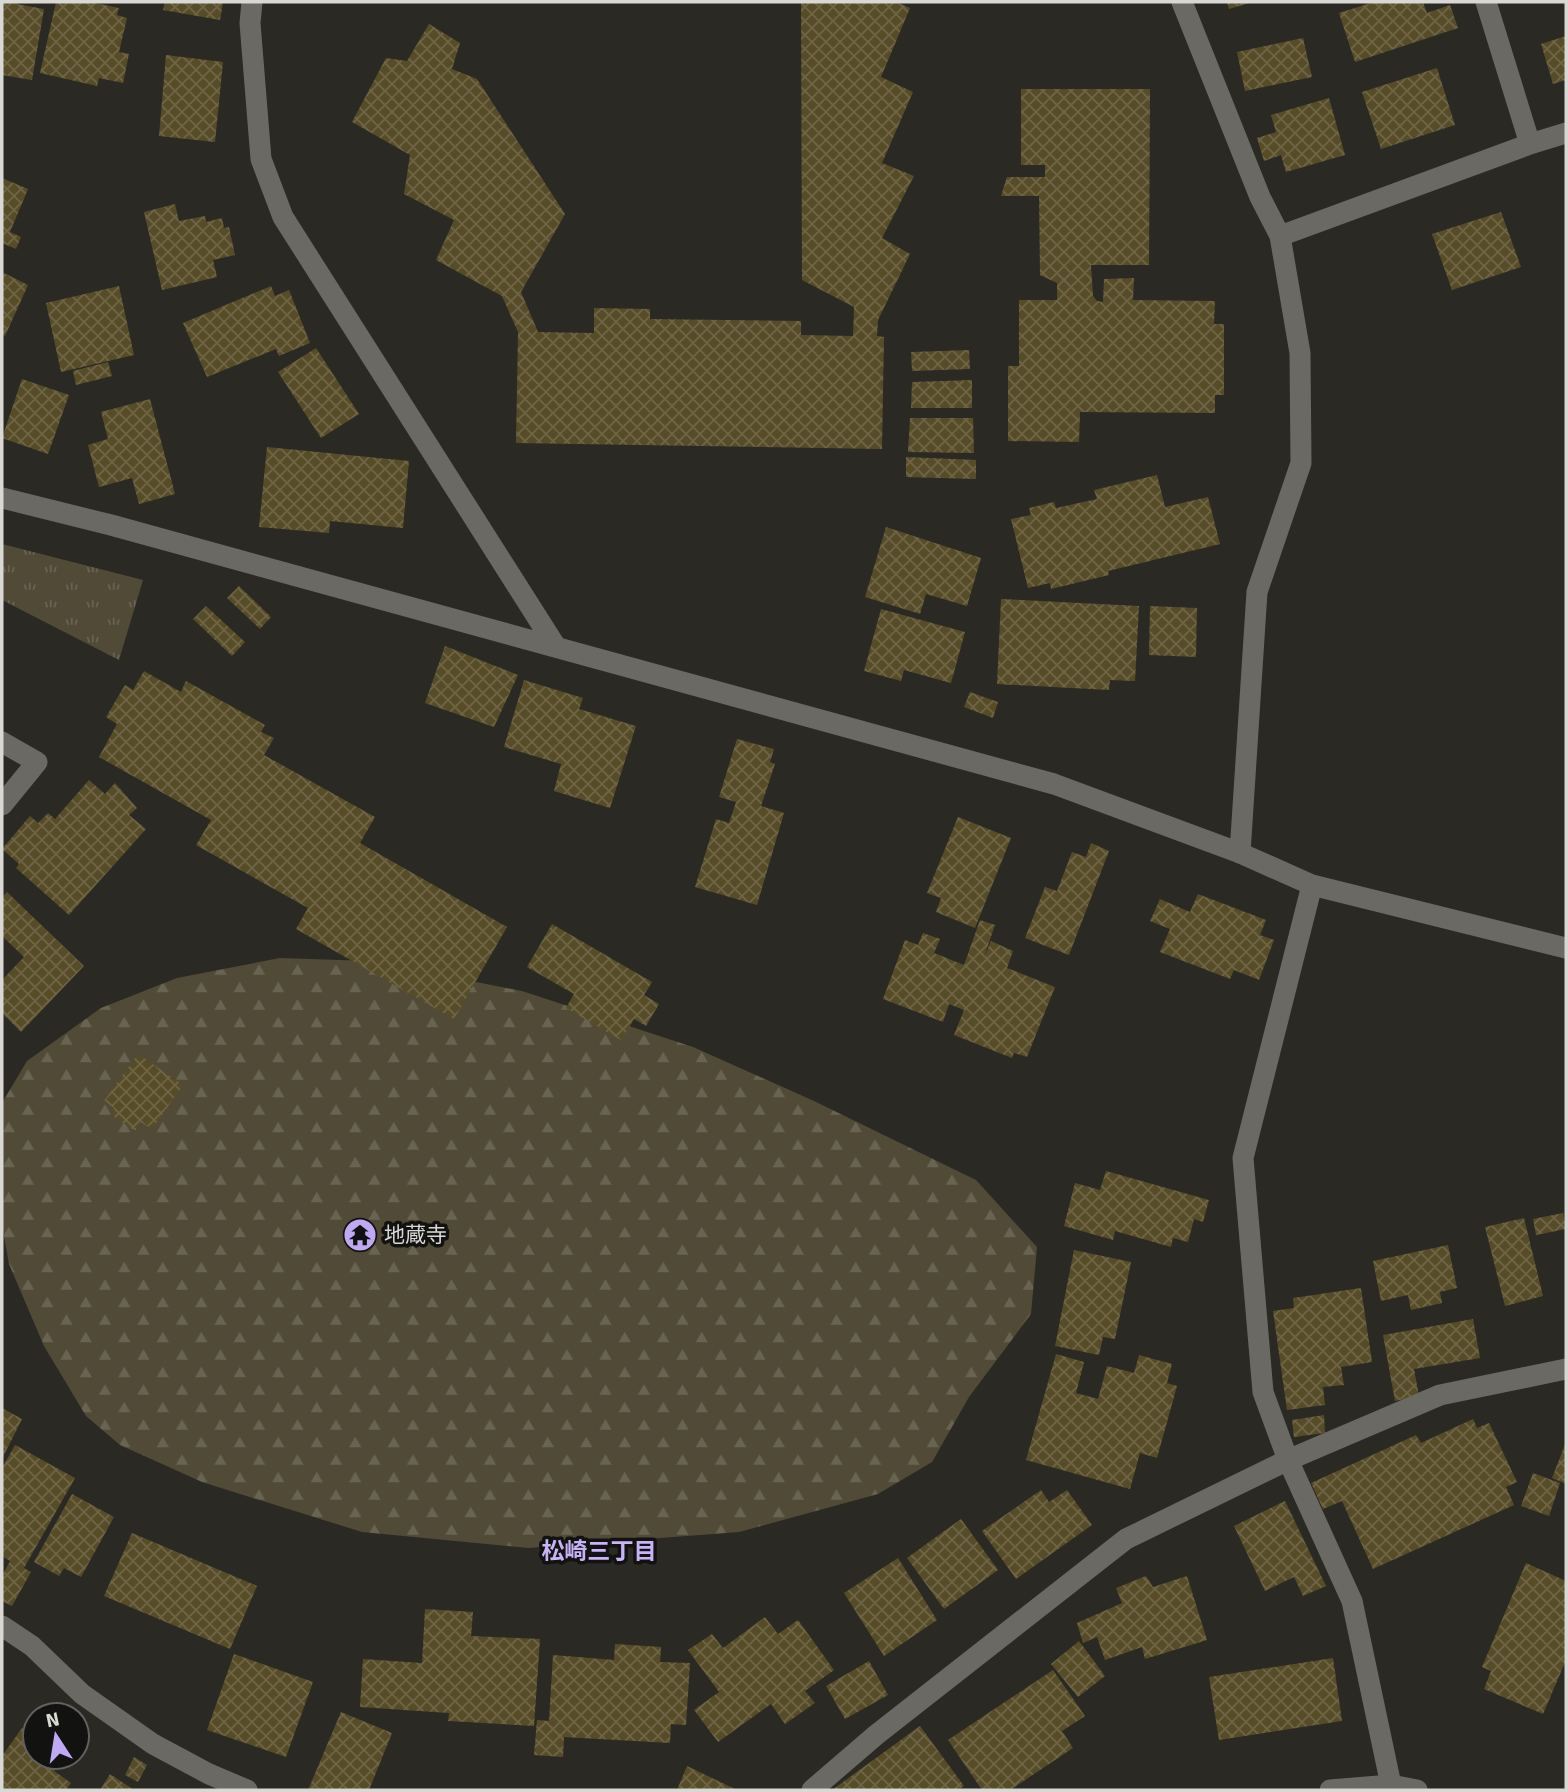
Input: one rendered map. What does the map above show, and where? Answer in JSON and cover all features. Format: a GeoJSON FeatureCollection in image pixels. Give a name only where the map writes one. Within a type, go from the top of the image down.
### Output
{"type":"FeatureCollection","features":[{"type":"Feature","properties":{"kind":"street"},"geometry":{"type":"LineString","coordinates":[[252,2],[250,23],[261,159],[284,217],[556,647]]}},
{"type":"Feature","properties":{"kind":"street"},"geometry":{"type":"LineString","coordinates":[[1182,2],[1260,197],[1280,236],[1300,353],[1301,463],[1257,592],[1240,853]]}},
{"type":"Feature","properties":{"kind":"street"},"geometry":{"type":"LineString","coordinates":[[1486,2],[1530,144]]}},
{"type":"Feature","properties":{"kind":"street"},"geometry":{"type":"LineString","coordinates":[[1280,236],[1566,133]]}},
{"type":"Feature","properties":{"kind":"street"},"geometry":{"type":"LineString","coordinates":[[2,498],[111,525],[1054,784],[1240,853],[1312,885],[1566,948]]}},
{"type":"Feature","properties":{"kind":"street"},"geometry":{"type":"LineString","coordinates":[[2,742],[37,762],[2,805]]}},
{"type":"Feature","properties":{"kind":"street"},"geometry":{"type":"LineString","coordinates":[[1312,885],[1243,1158],[1263,1392],[1288,1460],[1352,1601],[1391,1785]]}},
{"type":"Feature","properties":{"kind":"street"},"geometry":{"type":"LineString","coordinates":[[812,1790],[876,1735],[1126,1539],[1288,1460],[1440,1395],[1566,1369]]}},
{"type":"Feature","properties":{"kind":"street"},"geometry":{"type":"LineString","coordinates":[[2,1626],[32,1646],[82,1694],[153,1744],[209,1774],[247,1790]]}},
{"type":"Feature","properties":{"kind":"street"},"geometry":{"type":"LineString","coordinates":[[1330,1790],[1391,1785],[1417,1790]]}},
{"type":"Feature","properties":{"kind":"green space"},"geometry":{"type":"Polygon","coordinates":[[[2,544],[143,580],[119,660],[2,600],[2,544]]]}},
{"type":"Feature","properties":{"kind":"green space"},"geometry":{"type":"Polygon","coordinates":[[[280,958],[370,961],[522,991],[693,1047],[814,1101],[976,1180],[1037,1247],[1031,1314],[969,1397],[932,1462],[878,1494],[739,1532],[529,1548],[362,1532],[202,1482],[120,1445],[86,1416],[44,1346],[9,1264],[2,1225],[2,1103],[27,1061],[101,1008],[177,978],[280,958]]]}},
{"type":"Feature","properties":{"kind":"building"},"geometry":{"type":"Polygon","coordinates":[[[2,2],[17,2],[44,9],[32,80],[2,75],[2,2]]]}},
{"type":"Feature","properties":{"kind":"building"},"geometry":{"type":"Polygon","coordinates":[[[56,2],[90,2],[119,8],[117,15],[127,18],[119,52],[129,54],[123,83],[99,78],[97,86],[40,73],[56,2]]]}},
{"type":"Feature","properties":{"kind":"building"},"geometry":{"type":"Polygon","coordinates":[[[165,2],[223,2],[220,20],[163,10],[165,2]]]}},
{"type":"Feature","properties":{"kind":"building"},"geometry":{"type":"Polygon","coordinates":[[[801,2],[896,2],[910,8],[881,77],[913,92],[882,163],[914,176],[882,238],[910,254],[878,320],[877,336],[884,337],[882,449],[516,443],[518,332],[502,296],[436,260],[454,220],[404,194],[410,155],[352,122],[386,58],[407,61],[429,24],[460,43],[452,69],[477,79],[565,214],[521,292],[538,332],[594,333],[594,308],[650,309],[650,319],[801,321],[801,335],[853,336],[854,307],[802,280],[801,2]]]}},
{"type":"Feature","properties":{"kind":"building"},"geometry":{"type":"Polygon","coordinates":[[[1227,2],[1253,2],[1229,9],[1227,2]]]}},
{"type":"Feature","properties":{"kind":"building"},"geometry":{"type":"Polygon","coordinates":[[[1374,2],[1423,2],[1427,13],[1450,5],[1458,28],[1355,62],[1339,13],[1374,2]]]}},
{"type":"Feature","properties":{"kind":"building"},"geometry":{"type":"Polygon","coordinates":[[[1566,36],[1566,80],[1553,84],[1541,44],[1566,36]]]}},
{"type":"Feature","properties":{"kind":"building"},"geometry":{"type":"Polygon","coordinates":[[[1303,38],[1312,77],[1245,91],[1237,52],[1303,38]]]}},
{"type":"Feature","properties":{"kind":"building"},"geometry":{"type":"Polygon","coordinates":[[[166,55],[223,62],[215,142],[159,136],[166,55]]]}},
{"type":"Feature","properties":{"kind":"building"},"geometry":{"type":"Polygon","coordinates":[[[1437,68],[1455,125],[1381,149],[1362,92],[1437,68]]]}},
{"type":"Feature","properties":{"kind":"building"},"geometry":{"type":"Polygon","coordinates":[[[1021,89],[1150,89],[1149,265],[1091,265],[1093,296],[1097,301],[1103,302],[1104,279],[1134,278],[1133,300],[1215,301],[1214,324],[1224,324],[1224,395],[1215,395],[1215,413],[1080,412],[1079,442],[1008,441],[1008,366],[1019,366],[1019,300],[1057,300],[1057,283],[1040,275],[1039,196],[1001,196],[1007,177],[1045,177],[1045,165],[1021,165],[1021,89]]]}},
{"type":"Feature","properties":{"kind":"building"},"geometry":{"type":"Polygon","coordinates":[[[1329,98],[1345,155],[1286,172],[1281,155],[1264,161],[1257,138],[1276,132],[1271,115],[1329,98]]]}},
{"type":"Feature","properties":{"kind":"building"},"geometry":{"type":"Polygon","coordinates":[[[2,178],[28,189],[10,232],[21,237],[16,249],[2,243],[2,178]]]}},
{"type":"Feature","properties":{"kind":"building"},"geometry":{"type":"Polygon","coordinates":[[[175,204],[179,221],[205,216],[206,222],[222,218],[224,228],[229,227],[235,255],[213,260],[217,277],[162,290],[144,212],[175,204]]]}},
{"type":"Feature","properties":{"kind":"building"},"geometry":{"type":"Polygon","coordinates":[[[1501,212],[1521,267],[1452,290],[1432,234],[1501,212]]]}},
{"type":"Feature","properties":{"kind":"building"},"geometry":{"type":"Polygon","coordinates":[[[2,272],[28,285],[5,336],[2,334],[2,272]]]}},
{"type":"Feature","properties":{"kind":"building"},"geometry":{"type":"Polygon","coordinates":[[[119,286],[134,355],[61,372],[46,303],[119,286]]]}},
{"type":"Feature","properties":{"kind":"building"},"geometry":{"type":"Polygon","coordinates":[[[271,286],[275,296],[289,290],[310,343],[279,356],[276,349],[207,377],[183,323],[271,286]]]}},
{"type":"Feature","properties":{"kind":"building"},"geometry":{"type":"Polygon","coordinates":[[[316,348],[359,414],[321,438],[278,372],[316,348]]]}},
{"type":"Feature","properties":{"kind":"building"},"geometry":{"type":"Polygon","coordinates":[[[969,350],[970,369],[912,371],[911,352],[969,350]]]}},
{"type":"Feature","properties":{"kind":"building"},"geometry":{"type":"Polygon","coordinates":[[[108,362],[112,376],[76,385],[73,371],[108,362]]]}},
{"type":"Feature","properties":{"kind":"building"},"geometry":{"type":"Polygon","coordinates":[[[22,379],[69,395],[48,454],[2,438],[22,379]]]}},
{"type":"Feature","properties":{"kind":"building"},"geometry":{"type":"Polygon","coordinates":[[[972,380],[972,408],[911,408],[912,382],[972,380]]]}},
{"type":"Feature","properties":{"kind":"building"},"geometry":{"type":"Polygon","coordinates":[[[150,399],[175,494],[139,504],[132,478],[99,487],[88,445],[108,439],[101,412],[150,399]]]}},
{"type":"Feature","properties":{"kind":"building"},"geometry":{"type":"Polygon","coordinates":[[[910,418],[973,418],[974,453],[908,452],[910,418]]]}},
{"type":"Feature","properties":{"kind":"building"},"geometry":{"type":"Polygon","coordinates":[[[267,447],[409,461],[403,528],[330,521],[329,533],[259,527],[267,447]]]}},
{"type":"Feature","properties":{"kind":"building"},"geometry":{"type":"Polygon","coordinates":[[[906,457],[976,460],[976,479],[906,477],[906,457]]]}},
{"type":"Feature","properties":{"kind":"building"},"geometry":{"type":"Polygon","coordinates":[[[1157,475],[1165,507],[1208,497],[1220,544],[1108,571],[1109,575],[1051,589],[1050,583],[1028,588],[1011,519],[1031,515],[1029,508],[1054,502],[1056,508],[1097,499],[1094,490],[1157,475]]]}},
{"type":"Feature","properties":{"kind":"building"},"geometry":{"type":"Polygon","coordinates":[[[886,527],[981,558],[967,606],[926,594],[920,614],[865,597],[886,527]]]}},
{"type":"Feature","properties":{"kind":"building"},"geometry":{"type":"Polygon","coordinates":[[[239,586],[271,617],[260,629],[227,598],[239,586]]]}},
{"type":"Feature","properties":{"kind":"building"},"geometry":{"type":"Polygon","coordinates":[[[1001,599],[1139,606],[1135,681],[1110,680],[1109,690],[997,684],[1001,599]]]}},
{"type":"Feature","properties":{"kind":"building"},"geometry":{"type":"Polygon","coordinates":[[[206,606],[245,642],[232,656],[193,619],[206,606]]]}},
{"type":"Feature","properties":{"kind":"building"},"geometry":{"type":"Polygon","coordinates":[[[1150,606],[1197,608],[1196,657],[1149,655],[1150,606]]]}},
{"type":"Feature","properties":{"kind":"building"},"geometry":{"type":"Polygon","coordinates":[[[881,609],[965,632],[951,683],[904,670],[901,681],[864,671],[881,609]]]}},
{"type":"Feature","properties":{"kind":"building"},"geometry":{"type":"Polygon","coordinates":[[[445,646],[518,675],[494,727],[425,703],[445,646]]]}},
{"type":"Feature","properties":{"kind":"building"},"geometry":{"type":"Polygon","coordinates":[[[144,671],[181,692],[186,681],[265,725],[261,732],[274,738],[264,755],[375,817],[360,843],[507,927],[454,1019],[296,929],[308,908],[196,845],[211,820],[99,757],[117,724],[106,717],[125,685],[133,690],[144,671]]]}},
{"type":"Feature","properties":{"kind":"building"},"geometry":{"type":"Polygon","coordinates":[[[524,680],[583,698],[579,709],[636,726],[610,808],[554,791],[561,764],[504,747],[524,680]]]}},
{"type":"Feature","properties":{"kind":"building"},"geometry":{"type":"Polygon","coordinates":[[[970,692],[998,702],[993,718],[964,707],[970,692]]]}},
{"type":"Feature","properties":{"kind":"building"},"geometry":{"type":"Polygon","coordinates":[[[737,739],[774,749],[770,762],[775,764],[761,806],[784,813],[757,905],[695,887],[716,819],[729,823],[736,802],[719,797],[737,739]]]}},
{"type":"Feature","properties":{"kind":"building"},"geometry":{"type":"Polygon","coordinates":[[[89,780],[105,794],[115,783],[137,808],[129,815],[146,829],[69,915],[16,868],[19,864],[2,849],[30,816],[38,823],[48,813],[55,819],[89,780]]]}},
{"type":"Feature","properties":{"kind":"building"},"geometry":{"type":"Polygon","coordinates":[[[958,817],[1011,838],[975,928],[936,912],[941,898],[927,893],[958,817]]]}},
{"type":"Feature","properties":{"kind":"building"},"geometry":{"type":"Polygon","coordinates":[[[1091,843],[1109,851],[1069,955],[1025,938],[1045,887],[1057,891],[1072,852],[1086,857],[1091,843]]]}},
{"type":"Feature","properties":{"kind":"building"},"geometry":{"type":"Polygon","coordinates":[[[7,892],[84,966],[21,1032],[2,1013],[2,980],[24,957],[2,936],[2,897],[7,892]]]}},
{"type":"Feature","properties":{"kind":"building"},"geometry":{"type":"Polygon","coordinates":[[[1198,894],[1266,920],[1260,935],[1274,940],[1259,980],[1234,970],[1230,979],[1160,952],[1170,929],[1150,921],[1160,899],[1190,912],[1198,894]]]}},
{"type":"Feature","properties":{"kind":"building"},"geometry":{"type":"Polygon","coordinates":[[[980,920],[995,925],[984,957],[991,941],[1013,951],[1007,968],[1055,987],[1027,1057],[1014,1053],[1012,1058],[954,1035],[964,1010],[949,1004],[943,1022],[883,999],[905,940],[918,945],[923,933],[940,939],[934,953],[964,965],[980,920]]]}},
{"type":"Feature","properties":{"kind":"building"},"geometry":{"type":"Polygon","coordinates":[[[552,924],[652,982],[644,995],[659,1004],[646,1026],[634,1019],[621,1040],[566,1008],[574,994],[527,967],[552,924]]]}},
{"type":"Feature","properties":{"kind":"building"},"geometry":{"type":"Polygon","coordinates":[[[138,1054],[183,1085],[152,1129],[141,1122],[135,1131],[110,1114],[114,1108],[104,1101],[138,1054]]]}},
{"type":"Feature","properties":{"kind":"building"},"geometry":{"type":"Polygon","coordinates":[[[1106,1171],[1209,1200],[1203,1222],[1194,1219],[1188,1242],[1173,1238],[1171,1247],[1115,1231],[1113,1240],[1064,1226],[1075,1183],[1100,1190],[1106,1171]]]}},
{"type":"Feature","properties":{"kind":"building"},"geometry":{"type":"Polygon","coordinates":[[[1563,1213],[1566,1229],[1536,1235],[1533,1219],[1563,1213]]]}},
{"type":"Feature","properties":{"kind":"building"},"geometry":{"type":"Polygon","coordinates":[[[1524,1218],[1543,1296],[1505,1306],[1485,1227],[1524,1218]]]}},
{"type":"Feature","properties":{"kind":"building"},"geometry":{"type":"Polygon","coordinates":[[[1448,1245],[1457,1288],[1440,1292],[1442,1303],[1411,1310],[1408,1295],[1381,1301],[1373,1261],[1448,1245]]]}},
{"type":"Feature","properties":{"kind":"building"},"geometry":{"type":"Polygon","coordinates":[[[1074,1250],[1131,1262],[1115,1339],[1103,1337],[1099,1355],[1055,1346],[1074,1250]]]}},
{"type":"Feature","properties":{"kind":"building"},"geometry":{"type":"Polygon","coordinates":[[[1361,1288],[1372,1362],[1341,1367],[1344,1385],[1323,1387],[1325,1405],[1287,1410],[1273,1311],[1294,1308],[1293,1298],[1361,1288]]]}},
{"type":"Feature","properties":{"kind":"building"},"geometry":{"type":"Polygon","coordinates":[[[1473,1319],[1480,1358],[1414,1369],[1419,1396],[1395,1401],[1383,1335],[1473,1319]]]}},
{"type":"Feature","properties":{"kind":"building"},"geometry":{"type":"Polygon","coordinates":[[[1056,1354],[1084,1362],[1076,1393],[1098,1399],[1107,1366],[1134,1373],[1139,1355],[1172,1364],[1167,1383],[1177,1386],[1157,1458],[1140,1453],[1130,1489],[1026,1460],[1056,1354]]]}},
{"type":"Feature","properties":{"kind":"building"},"geometry":{"type":"Polygon","coordinates":[[[2,1408],[22,1419],[2,1459],[2,1408]]]}},
{"type":"Feature","properties":{"kind":"building"},"geometry":{"type":"Polygon","coordinates":[[[1324,1415],[1325,1433],[1294,1437],[1292,1420],[1324,1415]]]}},
{"type":"Feature","properties":{"kind":"building"},"geometry":{"type":"Polygon","coordinates":[[[1473,1419],[1477,1428],[1489,1423],[1517,1482],[1506,1487],[1514,1505],[1373,1569],[1342,1501],[1323,1509],[1311,1483],[1416,1435],[1421,1443],[1473,1419]]]}},
{"type":"Feature","properties":{"kind":"building"},"geometry":{"type":"Polygon","coordinates":[[[1566,1442],[1566,1484],[1552,1478],[1566,1442]]]}},
{"type":"Feature","properties":{"kind":"building"},"geometry":{"type":"Polygon","coordinates":[[[15,1445],[75,1478],[24,1568],[31,1572],[12,1606],[2,1601],[2,1576],[10,1561],[2,1556],[2,1468],[15,1445]]]}},
{"type":"Feature","properties":{"kind":"building"},"geometry":{"type":"Polygon","coordinates":[[[1533,1473],[1560,1483],[1549,1516],[1521,1506],[1533,1473]]]}},
{"type":"Feature","properties":{"kind":"building"},"geometry":{"type":"Polygon","coordinates":[[[1041,1490],[1049,1502],[1067,1490],[1092,1525],[1016,1579],[982,1531],[1041,1490]]]}},
{"type":"Feature","properties":{"kind":"building"},"geometry":{"type":"Polygon","coordinates":[[[72,1494],[114,1517],[81,1577],[64,1568],[59,1576],[34,1562],[72,1494]]]}},
{"type":"Feature","properties":{"kind":"building"},"geometry":{"type":"Polygon","coordinates":[[[1285,1501],[1326,1586],[1303,1596],[1294,1577],[1265,1591],[1234,1526],[1285,1501]]]}},
{"type":"Feature","properties":{"kind":"building"},"geometry":{"type":"Polygon","coordinates":[[[961,1519],[998,1570],[944,1609],[907,1558],[961,1519]]]}},
{"type":"Feature","properties":{"kind":"building"},"geometry":{"type":"Polygon","coordinates":[[[132,1533],[257,1586],[230,1649],[104,1596],[132,1533]]]}},
{"type":"Feature","properties":{"kind":"building"},"geometry":{"type":"Polygon","coordinates":[[[898,1558],[937,1620],[884,1656],[844,1593],[898,1558]]]}},
{"type":"Feature","properties":{"kind":"building"},"geometry":{"type":"Polygon","coordinates":[[[1526,1563],[1566,1581],[1566,1660],[1543,1714],[1484,1689],[1491,1671],[1482,1667],[1526,1563]]]}},
{"type":"Feature","properties":{"kind":"building"},"geometry":{"type":"Polygon","coordinates":[[[1146,1576],[1153,1587],[1187,1576],[1207,1640],[1145,1659],[1142,1647],[1105,1660],[1097,1637],[1083,1643],[1077,1623],[1122,1603],[1116,1588],[1146,1576]]]}},
{"type":"Feature","properties":{"kind":"building"},"geometry":{"type":"Polygon","coordinates":[[[425,1609],[473,1612],[471,1636],[540,1639],[534,1726],[448,1721],[449,1713],[360,1707],[363,1659],[422,1663],[425,1609]]]}},
{"type":"Feature","properties":{"kind":"building"},"geometry":{"type":"Polygon","coordinates":[[[765,1617],[778,1634],[798,1620],[834,1670],[805,1691],[815,1703],[785,1724],[771,1704],[718,1742],[694,1710],[719,1692],[688,1650],[712,1634],[723,1648],[765,1617]]]}},
{"type":"Feature","properties":{"kind":"building"},"geometry":{"type":"Polygon","coordinates":[[[1079,1641],[1105,1676],[1078,1697],[1051,1664],[1079,1641]]]}},
{"type":"Feature","properties":{"kind":"building"},"geometry":{"type":"Polygon","coordinates":[[[615,1644],[661,1647],[660,1662],[690,1663],[686,1725],[671,1724],[670,1743],[564,1737],[563,1757],[534,1755],[537,1720],[549,1721],[553,1655],[614,1660],[615,1644]]]}},
{"type":"Feature","properties":{"kind":"building"},"geometry":{"type":"Polygon","coordinates":[[[234,1654],[313,1682],[286,1757],[207,1730],[234,1654]]]}},
{"type":"Feature","properties":{"kind":"building"},"geometry":{"type":"Polygon","coordinates":[[[1333,1658],[1342,1721],[1219,1740],[1209,1677],[1333,1658]]]}},
{"type":"Feature","properties":{"kind":"building"},"geometry":{"type":"Polygon","coordinates":[[[869,1661],[888,1695],[845,1719],[826,1686],[869,1661]]]}},
{"type":"Feature","properties":{"kind":"building"},"geometry":{"type":"Polygon","coordinates":[[[1053,1670],[1085,1716],[1062,1731],[1073,1748],[1010,1790],[982,1790],[948,1740],[1053,1670]]]}},
{"type":"Feature","properties":{"kind":"building"},"geometry":{"type":"Polygon","coordinates":[[[341,1712],[392,1733],[369,1790],[308,1790],[341,1712]]]}},
{"type":"Feature","properties":{"kind":"building"},"geometry":{"type":"Polygon","coordinates":[[[920,1726],[964,1786],[958,1790],[832,1790],[920,1726]]]}},
{"type":"Feature","properties":{"kind":"building"},"geometry":{"type":"Polygon","coordinates":[[[21,1729],[21,1771],[54,1771],[71,1783],[66,1790],[2,1790],[2,1756],[21,1729]]]}},
{"type":"Feature","properties":{"kind":"building"},"geometry":{"type":"Polygon","coordinates":[[[134,1757],[147,1765],[138,1782],[125,1775],[134,1757]]]}},
{"type":"Feature","properties":{"kind":"building"},"geometry":{"type":"Polygon","coordinates":[[[687,1766],[737,1790],[677,1790],[687,1766]]]}},
{"type":"Feature","properties":{"kind":"building"},"geometry":{"type":"Polygon","coordinates":[[[110,1774],[134,1790],[100,1790],[110,1774]]]}},
{"type":"Feature","properties":{"kind":"place","name":"地蔵寺"},"geometry":{"type":"Point","coordinates":[360,1235]}},
{"type":"Feature","properties":{"kind":"district","name":"松崎三丁目"},"geometry":{"type":"Point","coordinates":[599,1551]}}]}
